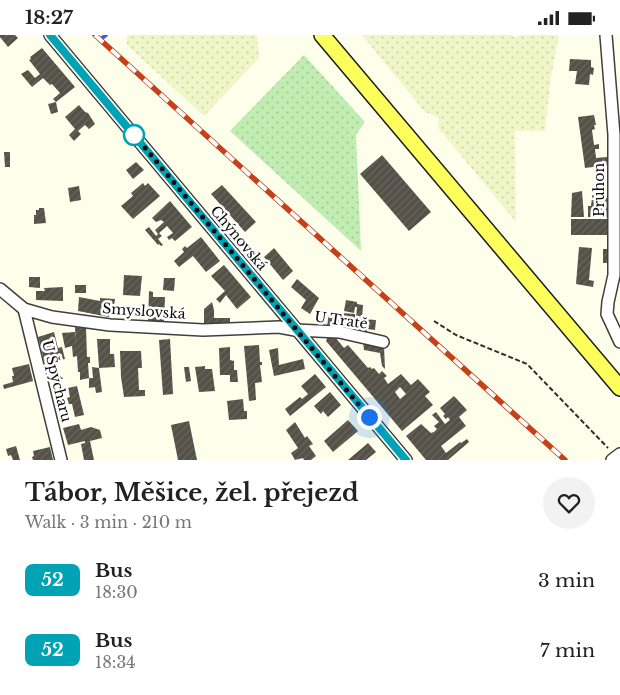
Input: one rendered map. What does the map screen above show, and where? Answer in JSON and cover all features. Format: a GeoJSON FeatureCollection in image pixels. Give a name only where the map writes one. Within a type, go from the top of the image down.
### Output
{"type":"FeatureCollection","features":[{"type":"Feature","properties":{"kind":"main road"},"geometry":{"type":"LineString","coordinates":[[322,35],[620,388]]}},
{"type":"Feature","properties":{"kind":"street","name":"Chýnovská"},"geometry":{"type":"LineString","coordinates":[[50,35],[295,330],[406,460]]}},
{"type":"Feature","properties":{"kind":"street","name":"Průhon"},"geometry":{"type":"LineString","coordinates":[[606,35],[614,135],[614,275],[607,314],[620,342]]}},
{"type":"Feature","properties":{"kind":"street","name":"Smyslovská"},"geometry":{"type":"LineString","coordinates":[[0,289],[24,309],[52,317],[110,325],[203,330],[279,327],[295,330]]}},
{"type":"Feature","properties":{"kind":"street","name":"U Špýcharu"},"geometry":{"type":"LineString","coordinates":[[24,309],[61,460]]}},
{"type":"Feature","properties":{"kind":"street","name":"U Tratě"},"geometry":{"type":"LineString","coordinates":[[295,330],[339,332],[382,342]]}},
{"type":"Feature","properties":{"kind":"path"},"geometry":{"type":"LineString","coordinates":[[434,321],[456,335],[527,364],[616,457]]}},
{"type":"Feature","properties":{"kind":"green space"},"geometry":{"type":"Polygon","coordinates":[[[127,35],[257,35],[259,58],[204,116],[127,45],[127,35]]]}},
{"type":"Feature","properties":{"kind":"green space"},"geometry":{"type":"Polygon","coordinates":[[[362,35],[513,35],[513,37],[523,35],[559,35],[551,76],[545,131],[515,131],[516,222],[439,129],[438,117],[425,112],[362,35]]]}},
{"type":"Feature","properties":{"kind":"green space"},"geometry":{"type":"Polygon","coordinates":[[[304,55],[365,122],[356,135],[361,251],[230,131],[304,55]]]}},
{"type":"Feature","properties":{"kind":"building"},"geometry":{"type":"Polygon","coordinates":[[[0,35],[15,35],[18,38],[8,47],[0,35]]]}},
{"type":"Feature","properties":{"kind":"building"},"geometry":{"type":"Polygon","coordinates":[[[42,48],[75,87],[56,102],[53,99],[60,93],[52,84],[50,85],[43,78],[32,87],[21,74],[28,70],[35,78],[40,74],[29,60],[31,59],[30,57],[42,48]]]}},
{"type":"Feature","properties":{"kind":"building"},"geometry":{"type":"Polygon","coordinates":[[[570,59],[591,60],[591,67],[594,68],[593,75],[590,74],[589,85],[575,84],[577,71],[569,71],[570,59]]]}},
{"type":"Feature","properties":{"kind":"building"},"geometry":{"type":"Polygon","coordinates":[[[56,102],[58,112],[51,114],[48,104],[56,102]]]}},
{"type":"Feature","properties":{"kind":"building"},"geometry":{"type":"Polygon","coordinates":[[[79,105],[88,113],[95,124],[89,129],[85,125],[78,131],[81,134],[74,141],[69,135],[75,129],[65,117],[79,105]]]}},
{"type":"Feature","properties":{"kind":"building"},"geometry":{"type":"Polygon","coordinates":[[[594,115],[596,125],[594,125],[595,129],[592,130],[594,145],[599,144],[599,149],[595,149],[596,158],[607,157],[608,165],[585,168],[578,117],[594,115]]]}},
{"type":"Feature","properties":{"kind":"building"},"geometry":{"type":"Polygon","coordinates":[[[4,152],[10,152],[10,167],[5,167],[4,152]]]}},
{"type":"Feature","properties":{"kind":"building"},"geometry":{"type":"Polygon","coordinates":[[[382,155],[431,212],[409,231],[360,174],[382,155]]]}},
{"type":"Feature","properties":{"kind":"building"},"geometry":{"type":"Polygon","coordinates":[[[136,162],[144,170],[133,179],[126,170],[136,162]]]}},
{"type":"Feature","properties":{"kind":"building"},"geometry":{"type":"Polygon","coordinates":[[[143,183],[145,186],[148,183],[160,196],[133,219],[121,206],[133,196],[131,193],[143,183]]]}},
{"type":"Feature","properties":{"kind":"building"},"geometry":{"type":"Polygon","coordinates":[[[222,185],[256,222],[245,232],[211,194],[222,185]]]}},
{"type":"Feature","properties":{"kind":"building"},"geometry":{"type":"Polygon","coordinates":[[[79,186],[81,200],[70,202],[68,188],[79,186]]]}},
{"type":"Feature","properties":{"kind":"building"},"geometry":{"type":"Polygon","coordinates":[[[582,191],[584,217],[571,217],[572,193],[582,191]]]}},
{"type":"Feature","properties":{"kind":"building"},"geometry":{"type":"Polygon","coordinates":[[[592,198],[608,198],[608,217],[588,217],[588,206],[591,206],[592,198]]]}},
{"type":"Feature","properties":{"kind":"building"},"geometry":{"type":"Polygon","coordinates":[[[170,201],[192,227],[175,241],[172,238],[169,240],[167,237],[173,233],[167,226],[158,234],[155,230],[164,222],[161,220],[156,222],[152,218],[170,201]]]}},
{"type":"Feature","properties":{"kind":"building"},"geometry":{"type":"Polygon","coordinates":[[[39,208],[44,208],[46,223],[34,224],[34,215],[36,215],[36,210],[39,210],[39,208]]]}},
{"type":"Feature","properties":{"kind":"building"},"geometry":{"type":"Polygon","coordinates":[[[571,219],[608,219],[608,235],[571,235],[571,219]]]}},
{"type":"Feature","properties":{"kind":"building"},"geometry":{"type":"Polygon","coordinates":[[[149,227],[156,236],[159,233],[162,236],[158,239],[163,245],[158,245],[145,230],[149,227]]]}},
{"type":"Feature","properties":{"kind":"building"},"geometry":{"type":"Polygon","coordinates":[[[201,237],[220,261],[206,272],[193,256],[179,267],[174,261],[184,252],[182,249],[185,246],[187,248],[201,237]]]}},
{"type":"Feature","properties":{"kind":"building"},"geometry":{"type":"Polygon","coordinates":[[[579,247],[592,248],[589,280],[594,281],[593,287],[576,284],[579,247]]]}},
{"type":"Feature","properties":{"kind":"building"},"geometry":{"type":"Polygon","coordinates":[[[274,248],[293,271],[283,280],[264,257],[274,248]]]}},
{"type":"Feature","properties":{"kind":"building"},"geometry":{"type":"Polygon","coordinates":[[[603,249],[608,249],[608,263],[603,263],[603,249]]]}},
{"type":"Feature","properties":{"kind":"building"},"geometry":{"type":"Polygon","coordinates":[[[224,265],[251,297],[237,309],[226,295],[220,303],[216,299],[225,291],[211,276],[224,265]]]}},
{"type":"Feature","properties":{"kind":"building"},"geometry":{"type":"Polygon","coordinates":[[[124,275],[142,276],[140,296],[123,295],[124,275]]]}},
{"type":"Feature","properties":{"kind":"building"},"geometry":{"type":"Polygon","coordinates":[[[29,277],[40,277],[40,288],[29,287],[29,277]]]}},
{"type":"Feature","properties":{"kind":"building"},"geometry":{"type":"Polygon","coordinates":[[[164,278],[175,278],[174,291],[163,290],[164,278]]]}},
{"type":"Feature","properties":{"kind":"building"},"geometry":{"type":"Polygon","coordinates":[[[297,279],[319,298],[310,314],[301,308],[306,300],[291,287],[297,279]]]}},
{"type":"Feature","properties":{"kind":"building"},"geometry":{"type":"Polygon","coordinates":[[[75,285],[86,285],[86,293],[75,293],[75,285]]]}},
{"type":"Feature","properties":{"kind":"building"},"geometry":{"type":"Polygon","coordinates":[[[63,287],[63,301],[36,300],[36,291],[45,291],[44,288],[63,287]]]}},
{"type":"Feature","properties":{"kind":"building"},"geometry":{"type":"Polygon","coordinates":[[[149,291],[153,292],[153,297],[165,297],[164,321],[148,321],[149,291]]]}},
{"type":"Feature","properties":{"kind":"building"},"geometry":{"type":"Polygon","coordinates":[[[79,297],[100,301],[100,298],[115,299],[114,306],[111,306],[109,317],[78,311],[79,297]]]}},
{"type":"Feature","properties":{"kind":"building"},"geometry":{"type":"Polygon","coordinates":[[[346,300],[363,305],[362,319],[376,320],[375,330],[367,329],[367,334],[327,327],[329,312],[355,314],[356,319],[357,307],[355,307],[354,313],[344,311],[346,300]]]}},
{"type":"Feature","properties":{"kind":"building"},"geometry":{"type":"Polygon","coordinates":[[[212,302],[214,318],[230,318],[230,323],[204,323],[204,309],[212,302]]]}},
{"type":"Feature","properties":{"kind":"building"},"geometry":{"type":"Polygon","coordinates":[[[75,327],[86,328],[87,357],[90,357],[90,363],[88,363],[89,378],[80,380],[77,356],[73,357],[72,346],[65,348],[62,333],[75,332],[76,344],[75,327]]]}},
{"type":"Feature","properties":{"kind":"building"},"geometry":{"type":"Polygon","coordinates":[[[54,332],[58,348],[62,347],[65,359],[45,364],[38,337],[54,332]]]}},
{"type":"Feature","properties":{"kind":"building"},"geometry":{"type":"Polygon","coordinates":[[[328,336],[335,337],[344,348],[348,345],[368,368],[374,368],[379,374],[382,371],[387,376],[384,378],[388,384],[401,374],[411,385],[418,379],[430,392],[425,396],[433,405],[402,431],[326,341],[328,336]],[[400,387],[395,392],[400,399],[406,394],[400,387]]]}},
{"type":"Feature","properties":{"kind":"building"},"geometry":{"type":"Polygon","coordinates":[[[97,339],[110,339],[110,354],[114,354],[115,367],[99,368],[97,339]]]}},
{"type":"Feature","properties":{"kind":"building"},"geometry":{"type":"Polygon","coordinates":[[[170,339],[173,394],[163,395],[159,340],[170,339]]]}},
{"type":"Feature","properties":{"kind":"building"},"geometry":{"type":"Polygon","coordinates":[[[363,342],[384,346],[385,369],[382,366],[380,353],[364,350],[363,342]]]}},
{"type":"Feature","properties":{"kind":"building"},"geometry":{"type":"Polygon","coordinates":[[[259,345],[260,362],[262,362],[262,365],[260,365],[262,382],[255,383],[256,400],[249,401],[244,346],[259,345]]]}},
{"type":"Feature","properties":{"kind":"building"},"geometry":{"type":"Polygon","coordinates":[[[230,347],[230,360],[234,361],[234,370],[237,370],[238,382],[230,382],[230,375],[220,375],[219,348],[230,347]]]}},
{"type":"Feature","properties":{"kind":"building"},"geometry":{"type":"Polygon","coordinates":[[[278,348],[279,365],[303,359],[305,369],[274,376],[269,350],[278,348]]]}},
{"type":"Feature","properties":{"kind":"building"},"geometry":{"type":"Polygon","coordinates":[[[120,351],[141,351],[142,368],[138,368],[139,390],[145,390],[145,396],[124,397],[120,351]]]}},
{"type":"Feature","properties":{"kind":"building"},"geometry":{"type":"Polygon","coordinates":[[[56,363],[58,370],[48,373],[46,366],[56,363]]]}},
{"type":"Feature","properties":{"kind":"building"},"geometry":{"type":"Polygon","coordinates":[[[29,364],[33,381],[4,389],[3,385],[13,382],[12,368],[29,364]]]}},
{"type":"Feature","properties":{"kind":"building"},"geometry":{"type":"Polygon","coordinates":[[[205,366],[205,369],[212,369],[215,391],[199,392],[195,367],[205,366]]]}},
{"type":"Feature","properties":{"kind":"building"},"geometry":{"type":"Polygon","coordinates":[[[92,367],[99,368],[102,392],[96,393],[95,387],[89,388],[89,378],[93,378],[92,367]]]}},
{"type":"Feature","properties":{"kind":"building"},"geometry":{"type":"Polygon","coordinates":[[[184,367],[189,367],[191,381],[186,382],[184,367]]]}},
{"type":"Feature","properties":{"kind":"building"},"geometry":{"type":"Polygon","coordinates":[[[315,374],[326,387],[290,416],[285,409],[300,397],[302,399],[308,394],[301,386],[315,374]]]}},
{"type":"Feature","properties":{"kind":"building"},"geometry":{"type":"Polygon","coordinates":[[[77,386],[84,415],[75,417],[72,404],[69,404],[67,398],[70,397],[68,388],[77,386]]]}},
{"type":"Feature","properties":{"kind":"building"},"geometry":{"type":"Polygon","coordinates":[[[330,392],[341,405],[328,417],[323,411],[321,414],[314,406],[330,392]]]}},
{"type":"Feature","properties":{"kind":"building"},"geometry":{"type":"Polygon","coordinates":[[[454,396],[467,410],[459,417],[466,426],[441,446],[446,453],[460,442],[467,439],[469,442],[448,460],[426,460],[406,436],[421,424],[431,433],[434,432],[437,429],[434,426],[439,422],[432,415],[436,412],[445,424],[450,420],[448,417],[446,419],[443,416],[445,414],[440,408],[454,396]]]}},
{"type":"Feature","properties":{"kind":"building"},"geometry":{"type":"Polygon","coordinates":[[[243,399],[244,411],[247,411],[247,419],[229,420],[227,401],[243,399]]]}},
{"type":"Feature","properties":{"kind":"building"},"geometry":{"type":"Polygon","coordinates":[[[348,420],[358,431],[333,452],[324,441],[348,420]]]}},
{"type":"Feature","properties":{"kind":"building"},"geometry":{"type":"Polygon","coordinates":[[[189,421],[197,460],[178,460],[171,425],[189,421]]]}},
{"type":"Feature","properties":{"kind":"building"},"geometry":{"type":"Polygon","coordinates":[[[295,422],[305,438],[307,436],[313,444],[309,446],[316,456],[311,460],[304,460],[303,458],[295,460],[291,453],[298,448],[286,430],[295,422]]]}},
{"type":"Feature","properties":{"kind":"building"},"geometry":{"type":"Polygon","coordinates":[[[79,424],[81,430],[91,427],[100,430],[102,438],[90,441],[94,460],[84,460],[81,444],[85,443],[85,441],[68,445],[63,428],[79,424]]]}},
{"type":"Feature","properties":{"kind":"building"},"geometry":{"type":"Polygon","coordinates":[[[368,443],[376,452],[366,460],[348,460],[368,443]]]}},
{"type":"Feature","properties":{"kind":"building"},"geometry":{"type":"Polygon","coordinates":[[[16,446],[20,460],[13,460],[11,455],[8,456],[6,449],[16,446]]]}},
{"type":"Feature","properties":{"kind":"building"},"geometry":{"type":"Polygon","coordinates":[[[50,447],[53,460],[33,460],[33,451],[50,447]]]}},
{"type":"Feature","properties":{"kind":"waterway"},"geometry":{"type":"LineString","coordinates":[[101,39],[106,35]]}},
{"type":"Feature","properties":{"kind":"railway"},"geometry":{"type":"LineString","coordinates":[[95,35],[565,460]]}},
{"type":"Feature","properties":{"kind":"bus line","name":"52"},"geometry":{"type":"LineString","coordinates":[[50,35],[295,330],[406,460]]}},
{"type":"Feature","properties":{"kind":"route"},"geometry":{"type":"LineString","coordinates":[[134,135],[131,131],[369,417]]}}]}
